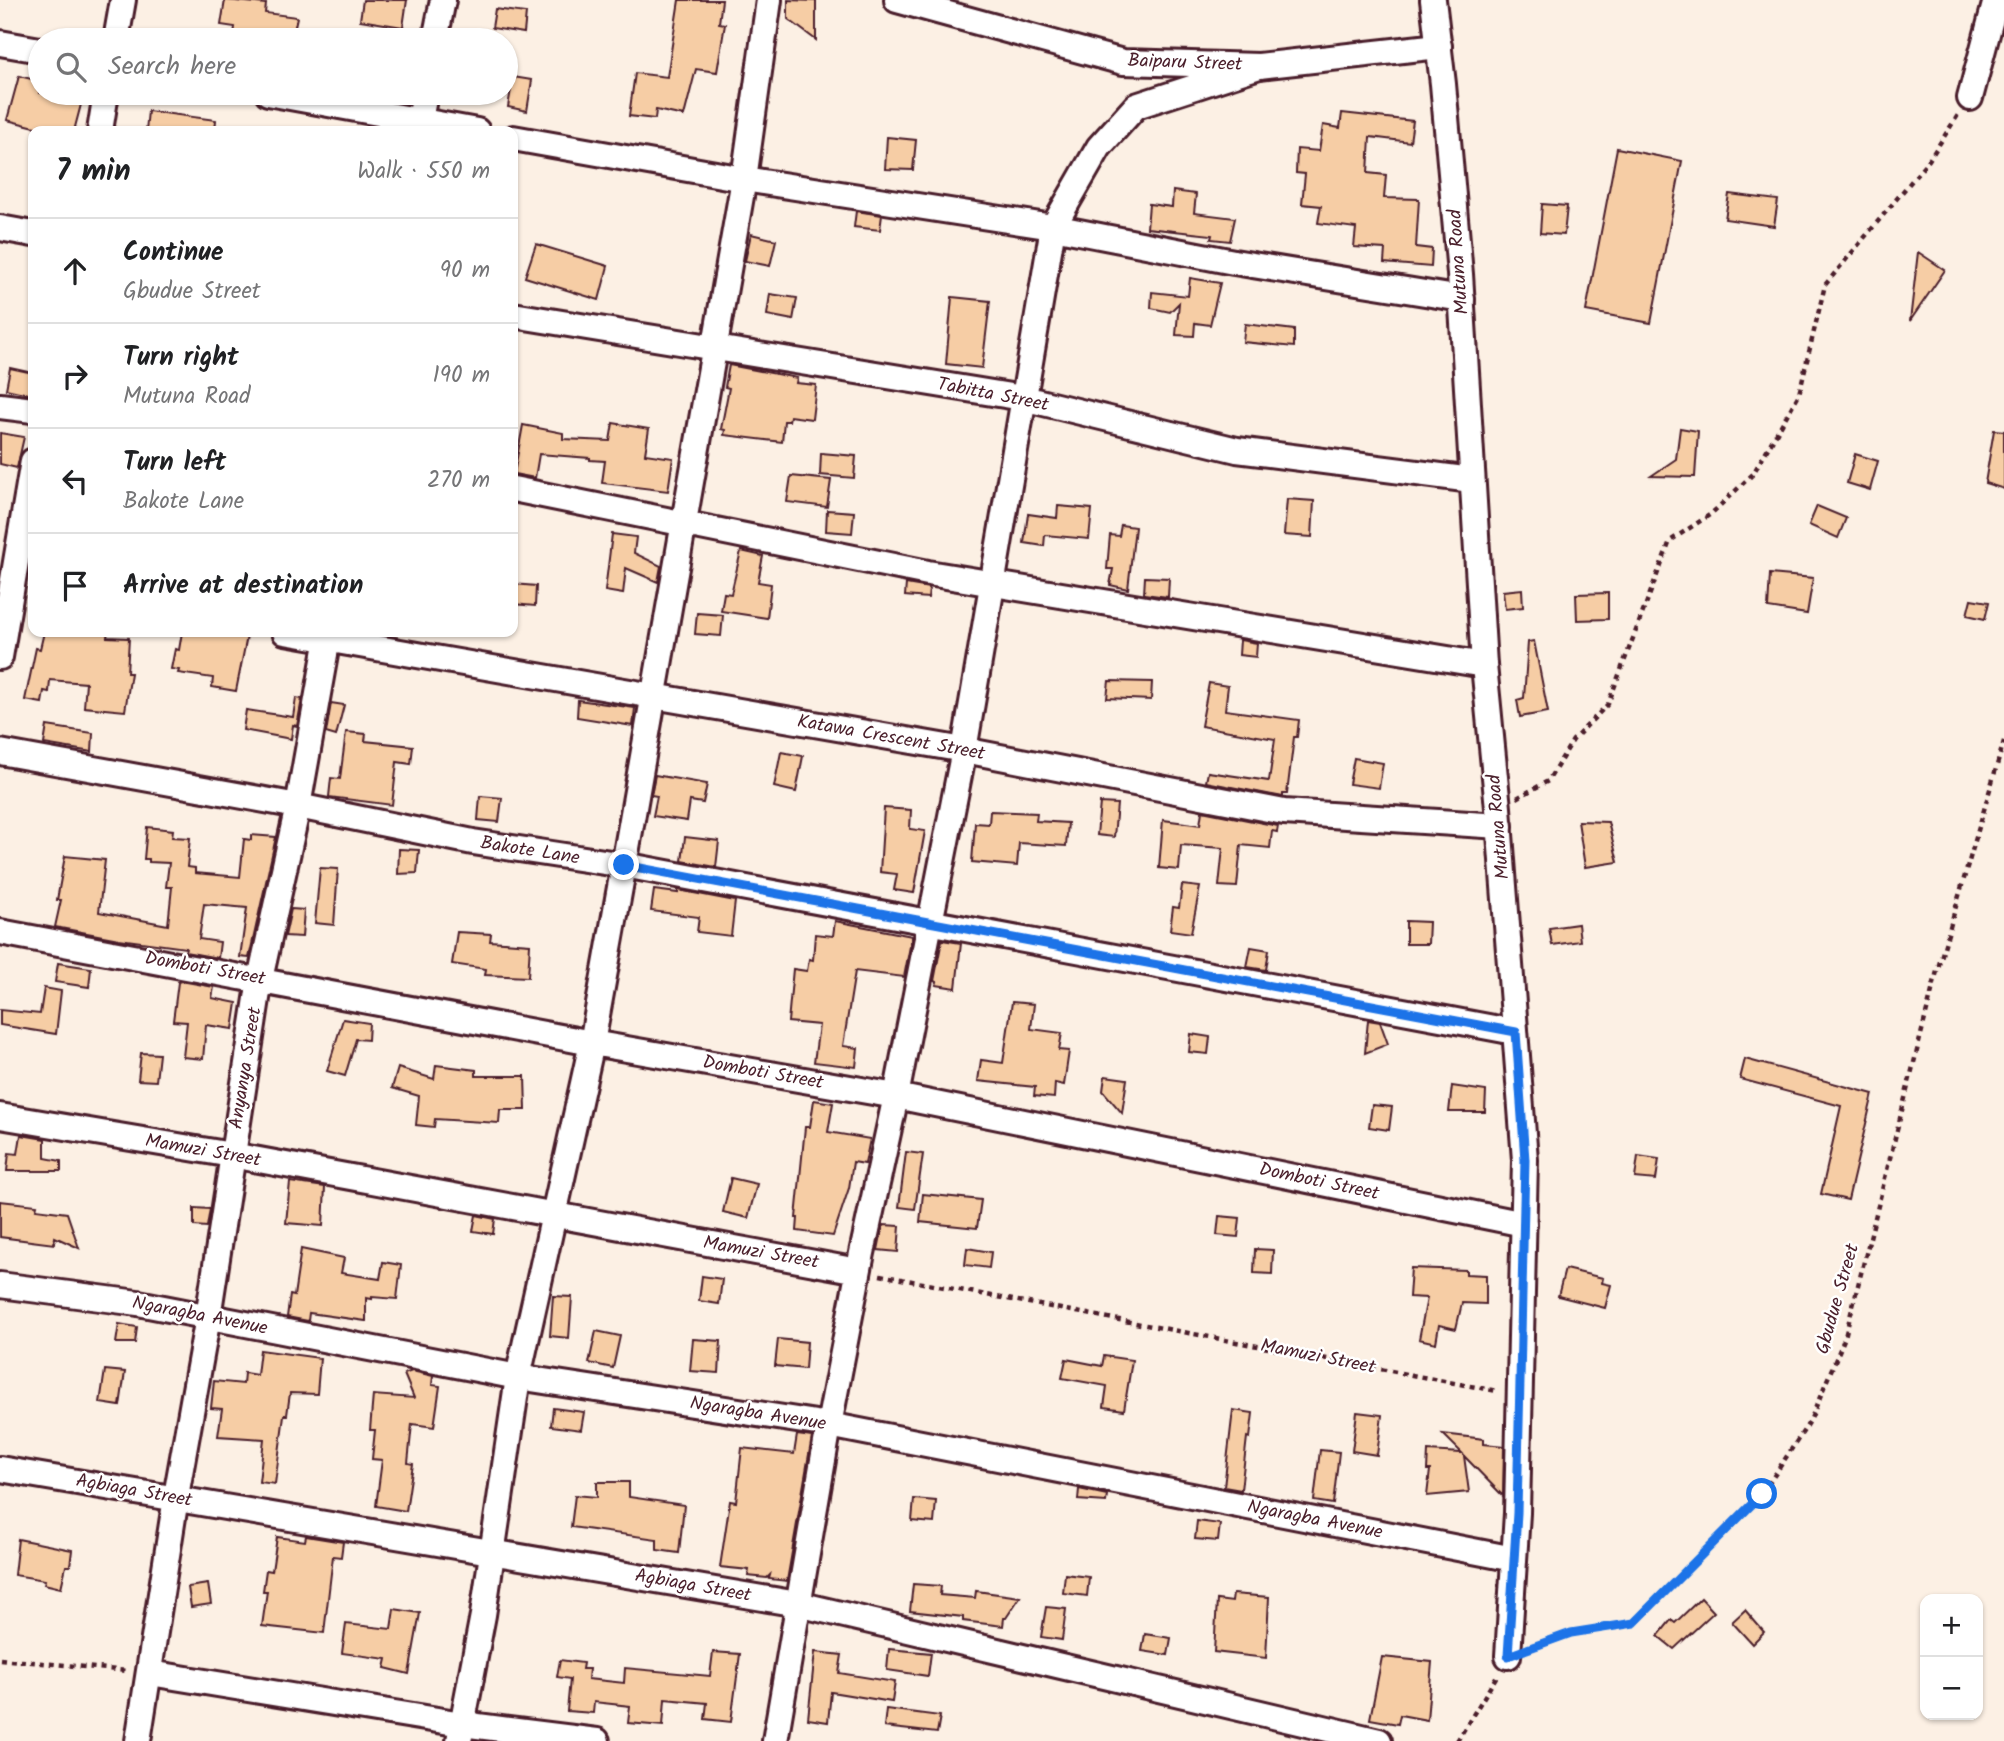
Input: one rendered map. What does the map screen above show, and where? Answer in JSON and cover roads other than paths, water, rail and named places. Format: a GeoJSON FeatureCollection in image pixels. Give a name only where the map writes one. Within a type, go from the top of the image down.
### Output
{"type":"FeatureCollection","features":[{"type":"Feature","properties":{"kind":"street"},"geometry":{"type":"LineString","coordinates":[[118,28],[123,0]]}},
{"type":"Feature","properties":{"kind":"street"},"geometry":{"type":"LineString","coordinates":[[437,28],[443,0]]}},
{"type":"Feature","properties":{"kind":"street"},"geometry":{"type":"LineString","coordinates":[[460,1733],[483,1615],[518,1377],[592,1043],[624,865],[744,179],[769,0]]}},
{"type":"Feature","properties":{"kind":"street","name":"Baiparu Street"},"geometry":{"type":"LineString","coordinates":[[897,0],[1123,62],[1259,66],[1439,47]]}},
{"type":"Feature","properties":{"kind":"street","name":"Mutuna Road"},"geometry":{"type":"LineString","coordinates":[[1433,0],[1462,299],[1484,665],[1499,817],[1525,1160],[1520,1395],[1508,1656]]}},
{"type":"Feature","properties":{"kind":"street"},"geometry":{"type":"LineString","coordinates":[[1970,98],[1996,0]]}},
{"type":"Feature","properties":{"kind":"street"},"geometry":{"type":"LineString","coordinates":[[0,43],[28,48]]}},
{"type":"Feature","properties":{"kind":"street"},"geometry":{"type":"LineString","coordinates":[[775,1741],[828,1425],[964,750],[1053,227],[1099,147],[1136,106],[1259,66]]}},
{"type":"Feature","properties":{"kind":"street"},"geometry":{"type":"LineString","coordinates":[[101,126],[104,105]]}},
{"type":"Feature","properties":{"kind":"street"},"geometry":{"type":"LineString","coordinates":[[323,105],[419,126],[423,105]]}},
{"type":"Feature","properties":{"kind":"street"},"geometry":{"type":"LineString","coordinates":[[518,139],[744,179],[1053,227],[1234,262],[1462,299]]}},
{"type":"Feature","properties":{"kind":"street"},"geometry":{"type":"LineString","coordinates":[[0,228],[28,233]]}},
{"type":"Feature","properties":{"kind":"street","name":"Tabitta Street"},"geometry":{"type":"LineString","coordinates":[[518,316],[1023,398],[1237,450],[1472,480]]}},
{"type":"Feature","properties":{"kind":"street"},"geometry":{"type":"LineString","coordinates":[[0,406],[28,409]]}},
{"type":"Feature","properties":{"kind":"street"},"geometry":{"type":"LineString","coordinates":[[518,490],[992,584],[1484,665]]}},
{"type":"Feature","properties":{"kind":"street"},"geometry":{"type":"LineString","coordinates":[[0,657],[15,583],[28,495]]}},
{"type":"Feature","properties":{"kind":"street","name":"Anyanya Street"},"geometry":{"type":"LineString","coordinates":[[138,1741],[260,979],[298,806],[328,637]]}},
{"type":"Feature","properties":{"kind":"street","name":"Katawa Crescent Street"},"geometry":{"type":"LineString","coordinates":[[333,637],[964,750],[1284,812],[1499,817]]}},
{"type":"Feature","properties":{"kind":"street","name":"Bakote Lane"},"geometry":{"type":"LineString","coordinates":[[0,752],[298,806],[473,842],[624,865],[1516,1032]]}},
{"type":"Feature","properties":{"kind":"street","name":"Domboti Street"},"geometry":{"type":"LineString","coordinates":[[0,932],[592,1043],[896,1096],[1524,1224]]}},
{"type":"Feature","properties":{"kind":"street","name":"Mamuzi Street"},"geometry":{"type":"LineString","coordinates":[[0,1116],[858,1271]]}},
{"type":"Feature","properties":{"kind":"street","name":"Ngaragba Avenue"},"geometry":{"type":"LineString","coordinates":[[0,1285],[138,1303],[518,1377],[828,1425],[1514,1559]]}},
{"type":"Feature","properties":{"kind":"street","name":"Agbiaga Street"},"geometry":{"type":"LineString","coordinates":[[0,1469],[799,1604],[1379,1741]]}},
{"type":"Feature","properties":{"kind":"street"},"geometry":{"type":"LineString","coordinates":[[150,1673],[460,1733],[597,1741]]}}]}
